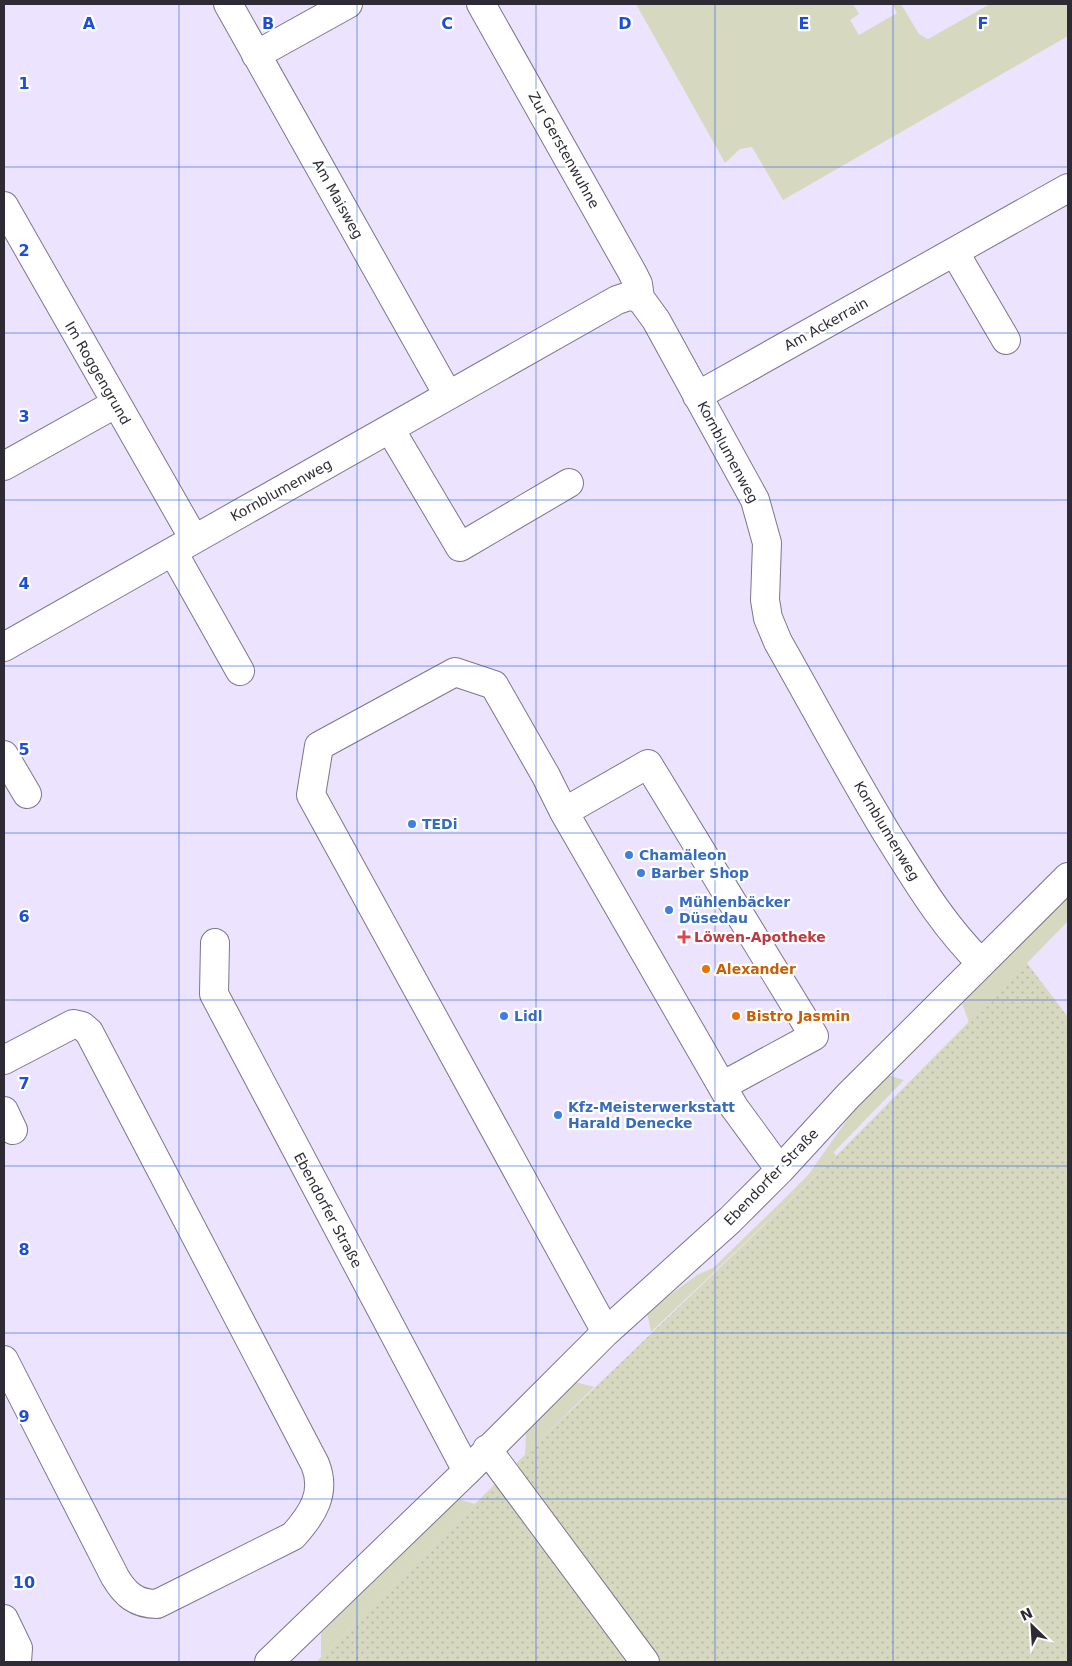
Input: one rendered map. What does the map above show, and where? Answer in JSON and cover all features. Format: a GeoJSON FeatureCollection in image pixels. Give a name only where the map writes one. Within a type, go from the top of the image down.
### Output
{"type":"FeatureCollection","features":[{"type":"Feature","properties":{"kind":"street","name":"Am Maisweg"},"geometry":{"type":"LineString","coordinates":[[228,4],[448,395]]}},
{"type":"Feature","properties":{"kind":"street"},"geometry":{"type":"LineString","coordinates":[[256,55],[348,4]]}},
{"type":"Feature","properties":{"kind":"street","name":"Zur Gerstenwuhne"},"geometry":{"type":"LineString","coordinates":[[481,4],[632,272],[638,284],[640,298]]}},
{"type":"Feature","properties":{"kind":"street","name":"Am Ackerrain"},"geometry":{"type":"LineString","coordinates":[[697,396],[1068,188]]}},
{"type":"Feature","properties":{"kind":"street","name":"Im Roggengrund"},"geometry":{"type":"LineString","coordinates":[[4,206],[116,404],[183,546]]}},
{"type":"Feature","properties":{"kind":"street"},"geometry":{"type":"LineString","coordinates":[[955,253],[1006,340]]}},
{"type":"Feature","properties":{"kind":"street","name":"Kornblumenweg"},"geometry":{"type":"LineString","coordinates":[[4,647],[617,300],[629,296],[640,298],[648,307],[755,500],[767,543],[765,600],[768,618],[778,642],[876,815],[915,878],[944,923],[981,962]]}},
{"type":"Feature","properties":{"kind":"street"},"geometry":{"type":"LineString","coordinates":[[4,466],[116,404]]}},
{"type":"Feature","properties":{"kind":"street"},"geometry":{"type":"LineString","coordinates":[[390,428],[460,547],[569,483]]}},
{"type":"Feature","properties":{"kind":"street"},"geometry":{"type":"LineString","coordinates":[[183,546],[240,671]]}},
{"type":"Feature","properties":{"kind":"street"},"geometry":{"type":"LineString","coordinates":[[606,1332],[312,795],[319,746],[456,672],[494,685],[546,776],[564,812],[734,1107],[780,1170]]}},
{"type":"Feature","properties":{"kind":"street"},"geometry":{"type":"LineString","coordinates":[[4,755],[27,794]]}},
{"type":"Feature","properties":{"kind":"street"},"geometry":{"type":"LineString","coordinates":[[564,812],[648,764],[814,1036],[722,1086]]}},
{"type":"Feature","properties":{"kind":"street","name":"Ebendorfer Straße"},"geometry":{"type":"LineString","coordinates":[[269,1662],[606,1332],[730,1220],[780,1170],[848,1096],[1068,877]]}},
{"type":"Feature","properties":{"kind":"street","name":"Ebendorfer Straße"},"geometry":{"type":"LineString","coordinates":[[215,943],[214,994],[467,1470]]}},
{"type":"Feature","properties":{"kind":"street"},"geometry":{"type":"LineString","coordinates":[[4,1060],[73,1024],[82,1026],[89,1032],[314,1464],[320,1481],[320,1489],[312,1512],[293,1536],[157,1604],[147,1604],[134,1600],[124,1593],[115,1577],[4,1360]]}},
{"type":"Feature","properties":{"kind":"street"},"geometry":{"type":"LineString","coordinates":[[487,1449],[645,1662]]}},
{"type":"Feature","properties":{"kind":"street"},"geometry":{"type":"LineString","coordinates":[[4,1619],[18,1648],[17,1662]]}},
{"type":"Feature","properties":{"kind":"green space"},"geometry":{"type":"Polygon","coordinates":[[[636,4],[853,4],[859,14],[850,20],[859,35],[897,13],[892,4],[901,4],[919,34],[928,39],[990,4],[1068,4],[1068,36],[783,200],[752,147],[740,149],[725,163],[636,4]]]}},
{"type":"Feature","properties":{"kind":"green space"},"geometry":{"type":"Polygon","coordinates":[[[1068,896],[1068,921],[969,1023],[962,1003],[1068,896]]]}},
{"type":"Feature","properties":{"kind":"green space"},"geometry":{"type":"Polygon","coordinates":[[[1027,963],[1068,1017],[1068,1662],[316,1662],[505,1474],[836,1156],[1027,963]]]}},
{"type":"Feature","properties":{"kind":"green space"},"geometry":{"type":"Polygon","coordinates":[[[888,1075],[904,1080],[834,1152],[836,1156],[651,1332],[647,1312],[697,1275],[713,1268],[780,1203],[808,1175],[859,1103],[888,1075]]]}},
{"type":"Feature","properties":{"kind":"green space"},"geometry":{"type":"Polygon","coordinates":[[[575,1382],[594,1387],[525,1455],[526,1433],[575,1382]]]}},
{"type":"Feature","properties":{"kind":"green space"},"geometry":{"type":"Polygon","coordinates":[[[458,1499],[475,1504],[321,1657],[321,1633],[458,1499]]]}},
{"type":"Feature","properties":{"kind":"place","name":"TEDi"},"geometry":{"type":"Point","coordinates":[412,824]}},
{"type":"Feature","properties":{"kind":"place","name":"Chamäleon"},"geometry":{"type":"Point","coordinates":[629,855]}},
{"type":"Feature","properties":{"kind":"place","name":"Barber Shop"},"geometry":{"type":"Point","coordinates":[641,873]}},
{"type":"Feature","properties":{"kind":"place","name":"Mühlenbäcker Düsedau"},"geometry":{"type":"Point","coordinates":[669,910]}},
{"type":"Feature","properties":{"kind":"place","name":"Löwen-Apotheke"},"geometry":{"type":"Point","coordinates":[684,937]}},
{"type":"Feature","properties":{"kind":"place","name":"Alexander"},"geometry":{"type":"Point","coordinates":[706,969]}},
{"type":"Feature","properties":{"kind":"place","name":"Lidl"},"geometry":{"type":"Point","coordinates":[504,1016]}},
{"type":"Feature","properties":{"kind":"place","name":"Bistro Jasmin"},"geometry":{"type":"Point","coordinates":[736,1016]}},
{"type":"Feature","properties":{"kind":"place","name":"Kfz-Meisterwerkstatt Harald Denecke"},"geometry":{"type":"Point","coordinates":[558,1115]}}]}
